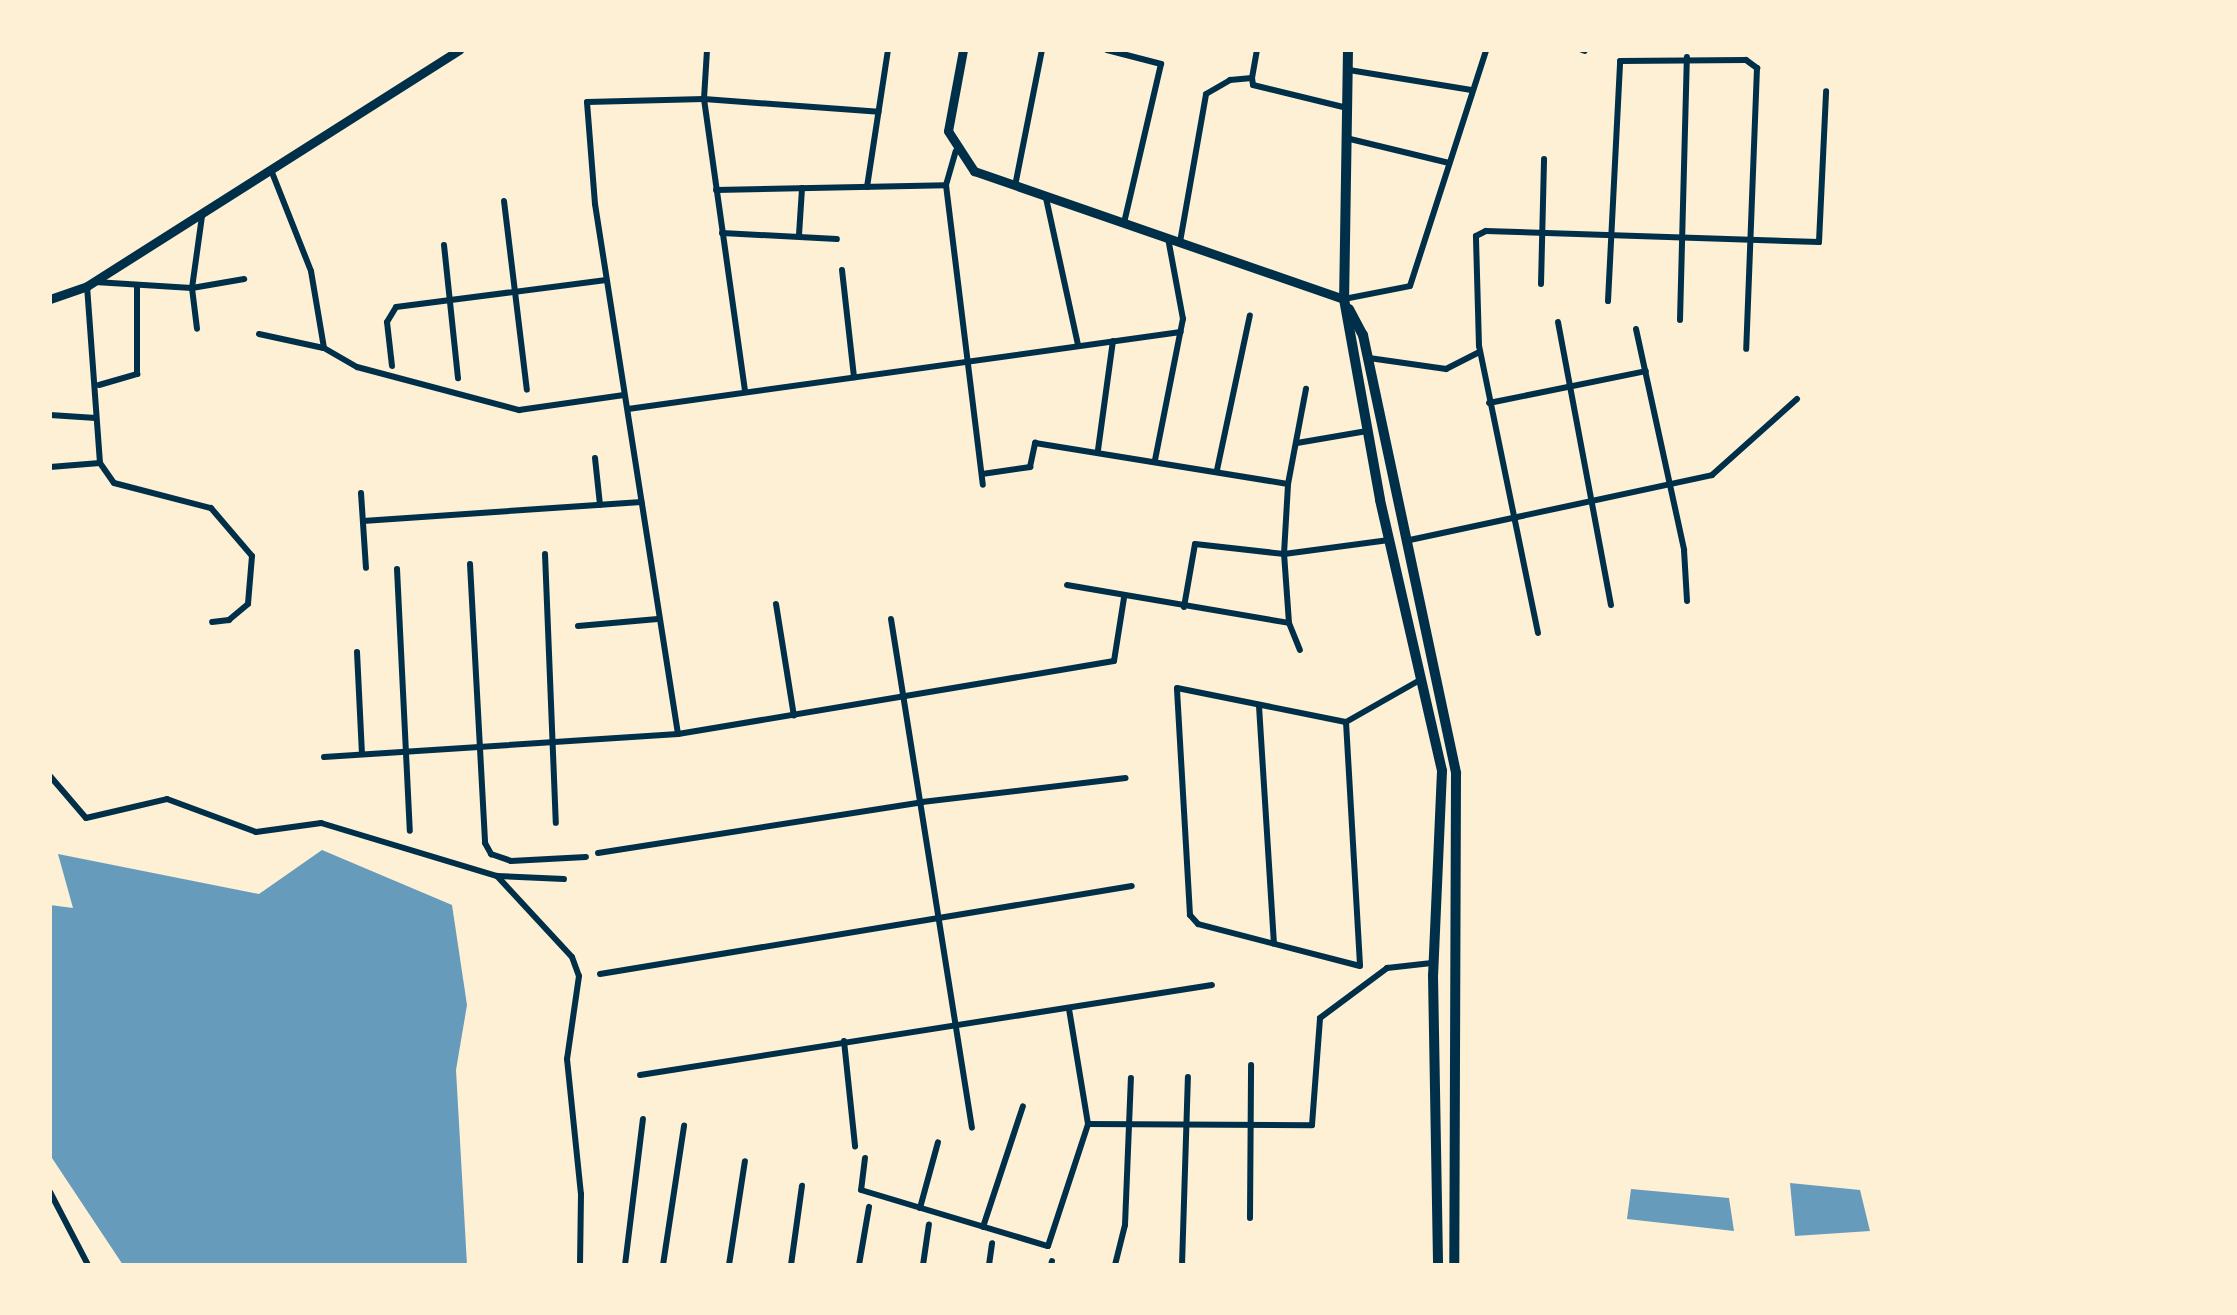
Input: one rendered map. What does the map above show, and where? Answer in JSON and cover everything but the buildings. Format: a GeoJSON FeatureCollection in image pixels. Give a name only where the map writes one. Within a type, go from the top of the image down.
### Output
{"type":"FeatureCollection","features":[{"type":"Feature","properties":{"kind":"main road"},"geometry":{"type":"LineString","coordinates":[[1348,50],[1350,138],[1344,299],[1390,540],[1442,771],[1434,962],[1438,1265]]}},
{"type":"Feature","properties":{"kind":"main road"},"geometry":{"type":"LineString","coordinates":[[1344,299],[1368,358],[1456,774],[1454,1265]]}},
{"type":"Feature","properties":{"kind":"street"},"geometry":{"type":"LineString","coordinates":[[50,299],[90,284],[202,216],[459,50]]}},
{"type":"Feature","properties":{"kind":"street"},"geometry":{"type":"LineString","coordinates":[[707,50],[704,99],[745,392]]}},
{"type":"Feature","properties":{"kind":"street"},"geometry":{"type":"LineString","coordinates":[[868,187],[888,50]]}},
{"type":"Feature","properties":{"kind":"street"},"geometry":{"type":"LineString","coordinates":[[963,50],[948,130],[956,151],[974,172],[1344,299],[1410,286],[1486,50]]}},
{"type":"Feature","properties":{"kind":"street"},"geometry":{"type":"LineString","coordinates":[[1014,188],[1042,50]]}},
{"type":"Feature","properties":{"kind":"street"},"geometry":{"type":"LineString","coordinates":[[1107,50],[1161,64],[1124,224]]}},
{"type":"Feature","properties":{"kind":"street"},"geometry":{"type":"LineString","coordinates":[[1257,50],[1252,84],[1350,108]]}},
{"type":"Feature","properties":{"kind":"street"},"geometry":{"type":"LineString","coordinates":[[1680,320],[1687,57]]}},
{"type":"Feature","properties":{"kind":"street"},"geometry":{"type":"LineString","coordinates":[[1608,301],[1620,61],[1739,58],[1757,68],[1746,349]]}},
{"type":"Feature","properties":{"kind":"street"},"geometry":{"type":"LineString","coordinates":[[1349,70],[1471,90]]}},
{"type":"Feature","properties":{"kind":"street"},"geometry":{"type":"LineString","coordinates":[[1180,242],[1206,94],[1230,80],[1252,78]]}},
{"type":"Feature","properties":{"kind":"street"},"geometry":{"type":"LineString","coordinates":[[1538,633],[1480,352],[1476,236],[1544,233],[1814,244],[1822,238],[1826,91]]}},
{"type":"Feature","properties":{"kind":"street"},"geometry":{"type":"LineString","coordinates":[[678,734],[606,280],[587,102],[704,99],[879,112]]}},
{"type":"Feature","properties":{"kind":"street"},"geometry":{"type":"LineString","coordinates":[[1350,138],[1449,163]]}},
{"type":"Feature","properties":{"kind":"street"},"geometry":{"type":"LineString","coordinates":[[956,151],[946,185],[983,484]]}},
{"type":"Feature","properties":{"kind":"street"},"geometry":{"type":"LineString","coordinates":[[1541,284],[1544,159]]}},
{"type":"Feature","properties":{"kind":"street"},"geometry":{"type":"LineString","coordinates":[[271,170],[311,271],[324,348]]}},
{"type":"Feature","properties":{"kind":"street"},"geometry":{"type":"LineString","coordinates":[[716,190],[946,185]]}},
{"type":"Feature","properties":{"kind":"street"},"geometry":{"type":"LineString","coordinates":[[799,235],[802,188]]}},
{"type":"Feature","properties":{"kind":"street"},"geometry":{"type":"LineString","coordinates":[[1046,198],[1078,346]]}},
{"type":"Feature","properties":{"kind":"street"},"geometry":{"type":"LineString","coordinates":[[504,202],[526,390]]}},
{"type":"Feature","properties":{"kind":"street"},"geometry":{"type":"LineString","coordinates":[[196,329],[192,288],[202,216]]}},
{"type":"Feature","properties":{"kind":"street"},"geometry":{"type":"LineString","coordinates":[[722,233],[837,239]]}},
{"type":"Feature","properties":{"kind":"street"},"geometry":{"type":"LineString","coordinates":[[1155,460],[1181,332],[1168,238]]}},
{"type":"Feature","properties":{"kind":"street"},"geometry":{"type":"LineString","coordinates":[[444,244],[458,378]]}},
{"type":"Feature","properties":{"kind":"street"},"geometry":{"type":"LineString","coordinates":[[842,270],[854,377]]}},
{"type":"Feature","properties":{"kind":"street"},"geometry":{"type":"LineString","coordinates":[[90,284],[192,288],[244,279]]}},
{"type":"Feature","properties":{"kind":"street"},"geometry":{"type":"LineString","coordinates":[[392,366],[390,312],[449,300],[606,280]]}},
{"type":"Feature","properties":{"kind":"street"},"geometry":{"type":"LineString","coordinates":[[90,284],[90,385],[137,374],[137,286]]}},
{"type":"Feature","properties":{"kind":"street"},"geometry":{"type":"LineString","coordinates":[[1217,470],[1250,315]]}},
{"type":"Feature","properties":{"kind":"street"},"geometry":{"type":"LineString","coordinates":[[1558,322],[1611,605]]}},
{"type":"Feature","properties":{"kind":"street"},"geometry":{"type":"LineString","coordinates":[[1636,329],[1687,568],[1687,601]]}},
{"type":"Feature","properties":{"kind":"street"},"geometry":{"type":"LineString","coordinates":[[628,409],[1181,332]]}},
{"type":"Feature","properties":{"kind":"street"},"geometry":{"type":"LineString","coordinates":[[259,334],[324,348],[357,367],[518,410],[624,395]]}},
{"type":"Feature","properties":{"kind":"street"},"geometry":{"type":"LineString","coordinates":[[1098,450],[1113,341]]}},
{"type":"Feature","properties":{"kind":"street"},"geometry":{"type":"LineString","coordinates":[[1368,358],[1446,369],[1480,352]]}},
{"type":"Feature","properties":{"kind":"street"},"geometry":{"type":"LineString","coordinates":[[1489,402],[1646,372]]}},
{"type":"Feature","properties":{"kind":"street"},"geometry":{"type":"LineString","coordinates":[[99,384],[96,418],[100,463],[114,484],[211,508],[234,528],[252,556],[254,585],[248,604],[230,620],[212,622]]}},
{"type":"Feature","properties":{"kind":"street"},"geometry":{"type":"LineString","coordinates":[[1300,650],[1290,624],[1284,554],[1288,484],[1306,390]]}},
{"type":"Feature","properties":{"kind":"street"},"geometry":{"type":"LineString","coordinates":[[1405,540],[1721,470],[1796,399]]}},
{"type":"Feature","properties":{"kind":"street"},"geometry":{"type":"LineString","coordinates":[[50,415],[96,418]]}},
{"type":"Feature","properties":{"kind":"street"},"geometry":{"type":"LineString","coordinates":[[1297,443],[1368,430]]}},
{"type":"Feature","properties":{"kind":"street"},"geometry":{"type":"LineString","coordinates":[[982,474],[1030,468],[1036,443],[1098,450],[1288,484]]}},
{"type":"Feature","properties":{"kind":"street"},"geometry":{"type":"LineString","coordinates":[[595,458],[600,504]]}},
{"type":"Feature","properties":{"kind":"street"},"geometry":{"type":"LineString","coordinates":[[50,467],[100,463]]}},
{"type":"Feature","properties":{"kind":"street"},"geometry":{"type":"LineString","coordinates":[[362,492],[366,568]]}},
{"type":"Feature","properties":{"kind":"street"},"geometry":{"type":"LineString","coordinates":[[363,521],[642,502]]}},
{"type":"Feature","properties":{"kind":"street"},"geometry":{"type":"LineString","coordinates":[[1184,607],[1195,544],[1284,554],[1390,540]]}},
{"type":"Feature","properties":{"kind":"street"},"geometry":{"type":"LineString","coordinates":[[544,554],[556,823]]}},
{"type":"Feature","properties":{"kind":"street"},"geometry":{"type":"LineString","coordinates":[[470,564],[485,843],[491,854],[511,860],[586,857]]}},
{"type":"Feature","properties":{"kind":"street"},"geometry":{"type":"LineString","coordinates":[[397,569],[410,831]]}},
{"type":"Feature","properties":{"kind":"street"},"geometry":{"type":"LineString","coordinates":[[1067,585],[1290,624]]}},
{"type":"Feature","properties":{"kind":"street"},"geometry":{"type":"LineString","coordinates":[[324,756],[405,749],[553,745],[678,734],[1114,661],[1124,598]]}},
{"type":"Feature","properties":{"kind":"street"},"geometry":{"type":"LineString","coordinates":[[776,604],[794,716]]}},
{"type":"Feature","properties":{"kind":"street"},"geometry":{"type":"LineString","coordinates":[[578,626],[658,619]]}},
{"type":"Feature","properties":{"kind":"street"},"geometry":{"type":"LineString","coordinates":[[891,619],[907,698],[972,1128]]}},
{"type":"Feature","properties":{"kind":"street"},"geometry":{"type":"LineString","coordinates":[[357,652],[362,753]]}},
{"type":"Feature","properties":{"kind":"street"},"geometry":{"type":"LineString","coordinates":[[1346,722],[1362,960],[1354,966],[1198,924],[1190,914],[1173,696],[1185,687],[1346,722],[1421,679]]}},
{"type":"Feature","properties":{"kind":"street"},"geometry":{"type":"LineString","coordinates":[[1259,706],[1274,945]]}},
{"type":"Feature","properties":{"kind":"street"},"geometry":{"type":"LineString","coordinates":[[50,776],[86,818],[167,798],[256,832],[321,822],[497,876],[564,879]]}},
{"type":"Feature","properties":{"kind":"street"},"geometry":{"type":"LineString","coordinates":[[598,853],[922,802],[1126,778]]}},
{"type":"Feature","properties":{"kind":"street"},"geometry":{"type":"LineString","coordinates":[[497,876],[572,958],[579,976],[567,1059],[582,1194],[580,1265]]}},
{"type":"Feature","properties":{"kind":"street"},"geometry":{"type":"LineString","coordinates":[[600,974],[940,914],[1132,886]]}},
{"type":"Feature","properties":{"kind":"street"},"geometry":{"type":"LineString","coordinates":[[1088,1124],[1312,1125],[1320,1018],[1387,968],[1434,962]]}},
{"type":"Feature","properties":{"kind":"street"},"geometry":{"type":"LineString","coordinates":[[640,1075],[1212,984]]}},
{"type":"Feature","properties":{"kind":"street"},"geometry":{"type":"LineString","coordinates":[[865,1158],[862,1190],[1051,1244],[1088,1124],[1068,1009]]}},
{"type":"Feature","properties":{"kind":"street"},"geometry":{"type":"LineString","coordinates":[[844,1041],[855,1146]]}},
{"type":"Feature","properties":{"kind":"street"},"geometry":{"type":"LineString","coordinates":[[1250,1218],[1252,1064]]}},
{"type":"Feature","properties":{"kind":"street"},"geometry":{"type":"LineString","coordinates":[[1182,1265],[1188,1076]]}},
{"type":"Feature","properties":{"kind":"street"},"geometry":{"type":"LineString","coordinates":[[1116,1265],[1132,1124],[1131,1078]]}},
{"type":"Feature","properties":{"kind":"street"},"geometry":{"type":"LineString","coordinates":[[983,1227],[1023,1106]]}},
{"type":"Feature","properties":{"kind":"street"},"geometry":{"type":"LineString","coordinates":[[625,1265],[644,1119]]}},
{"type":"Feature","properties":{"kind":"street"},"geometry":{"type":"LineString","coordinates":[[663,1265],[684,1126]]}},
{"type":"Feature","properties":{"kind":"street"},"geometry":{"type":"LineString","coordinates":[[920,1208],[938,1142]]}},
{"type":"Feature","properties":{"kind":"street"},"geometry":{"type":"LineString","coordinates":[[729,1265],[745,1161]]}},
{"type":"Feature","properties":{"kind":"street"},"geometry":{"type":"LineString","coordinates":[[791,1265],[802,1186]]}},
{"type":"Feature","properties":{"kind":"street"},"geometry":{"type":"LineString","coordinates":[[50,1192],[88,1265]]}},
{"type":"Feature","properties":{"kind":"street"},"geometry":{"type":"LineString","coordinates":[[860,1265],[869,1207]]}},
{"type":"Feature","properties":{"kind":"street"},"geometry":{"type":"LineString","coordinates":[[923,1265],[929,1224]]}},
{"type":"Feature","properties":{"kind":"street"},"geometry":{"type":"LineString","coordinates":[[989,1265],[992,1243]]}},
{"type":"Feature","properties":{"kind":"water"},"geometry":{"type":"Polygon","coordinates":[[[322,850],[452,905],[467,1005],[456,1070],[467,1265],[123,1265],[50,1155],[50,905],[73,908],[58,854],[259,894],[322,850]]]}},
{"type":"Feature","properties":{"kind":"water"},"geometry":{"type":"Polygon","coordinates":[[[1790,1183],[1860,1190],[1870,1231],[1795,1236],[1790,1183]]]}},
{"type":"Feature","properties":{"kind":"water"},"geometry":{"type":"Polygon","coordinates":[[[1631,1189],[1729,1198],[1734,1231],[1627,1219],[1631,1189]]]}}]}
